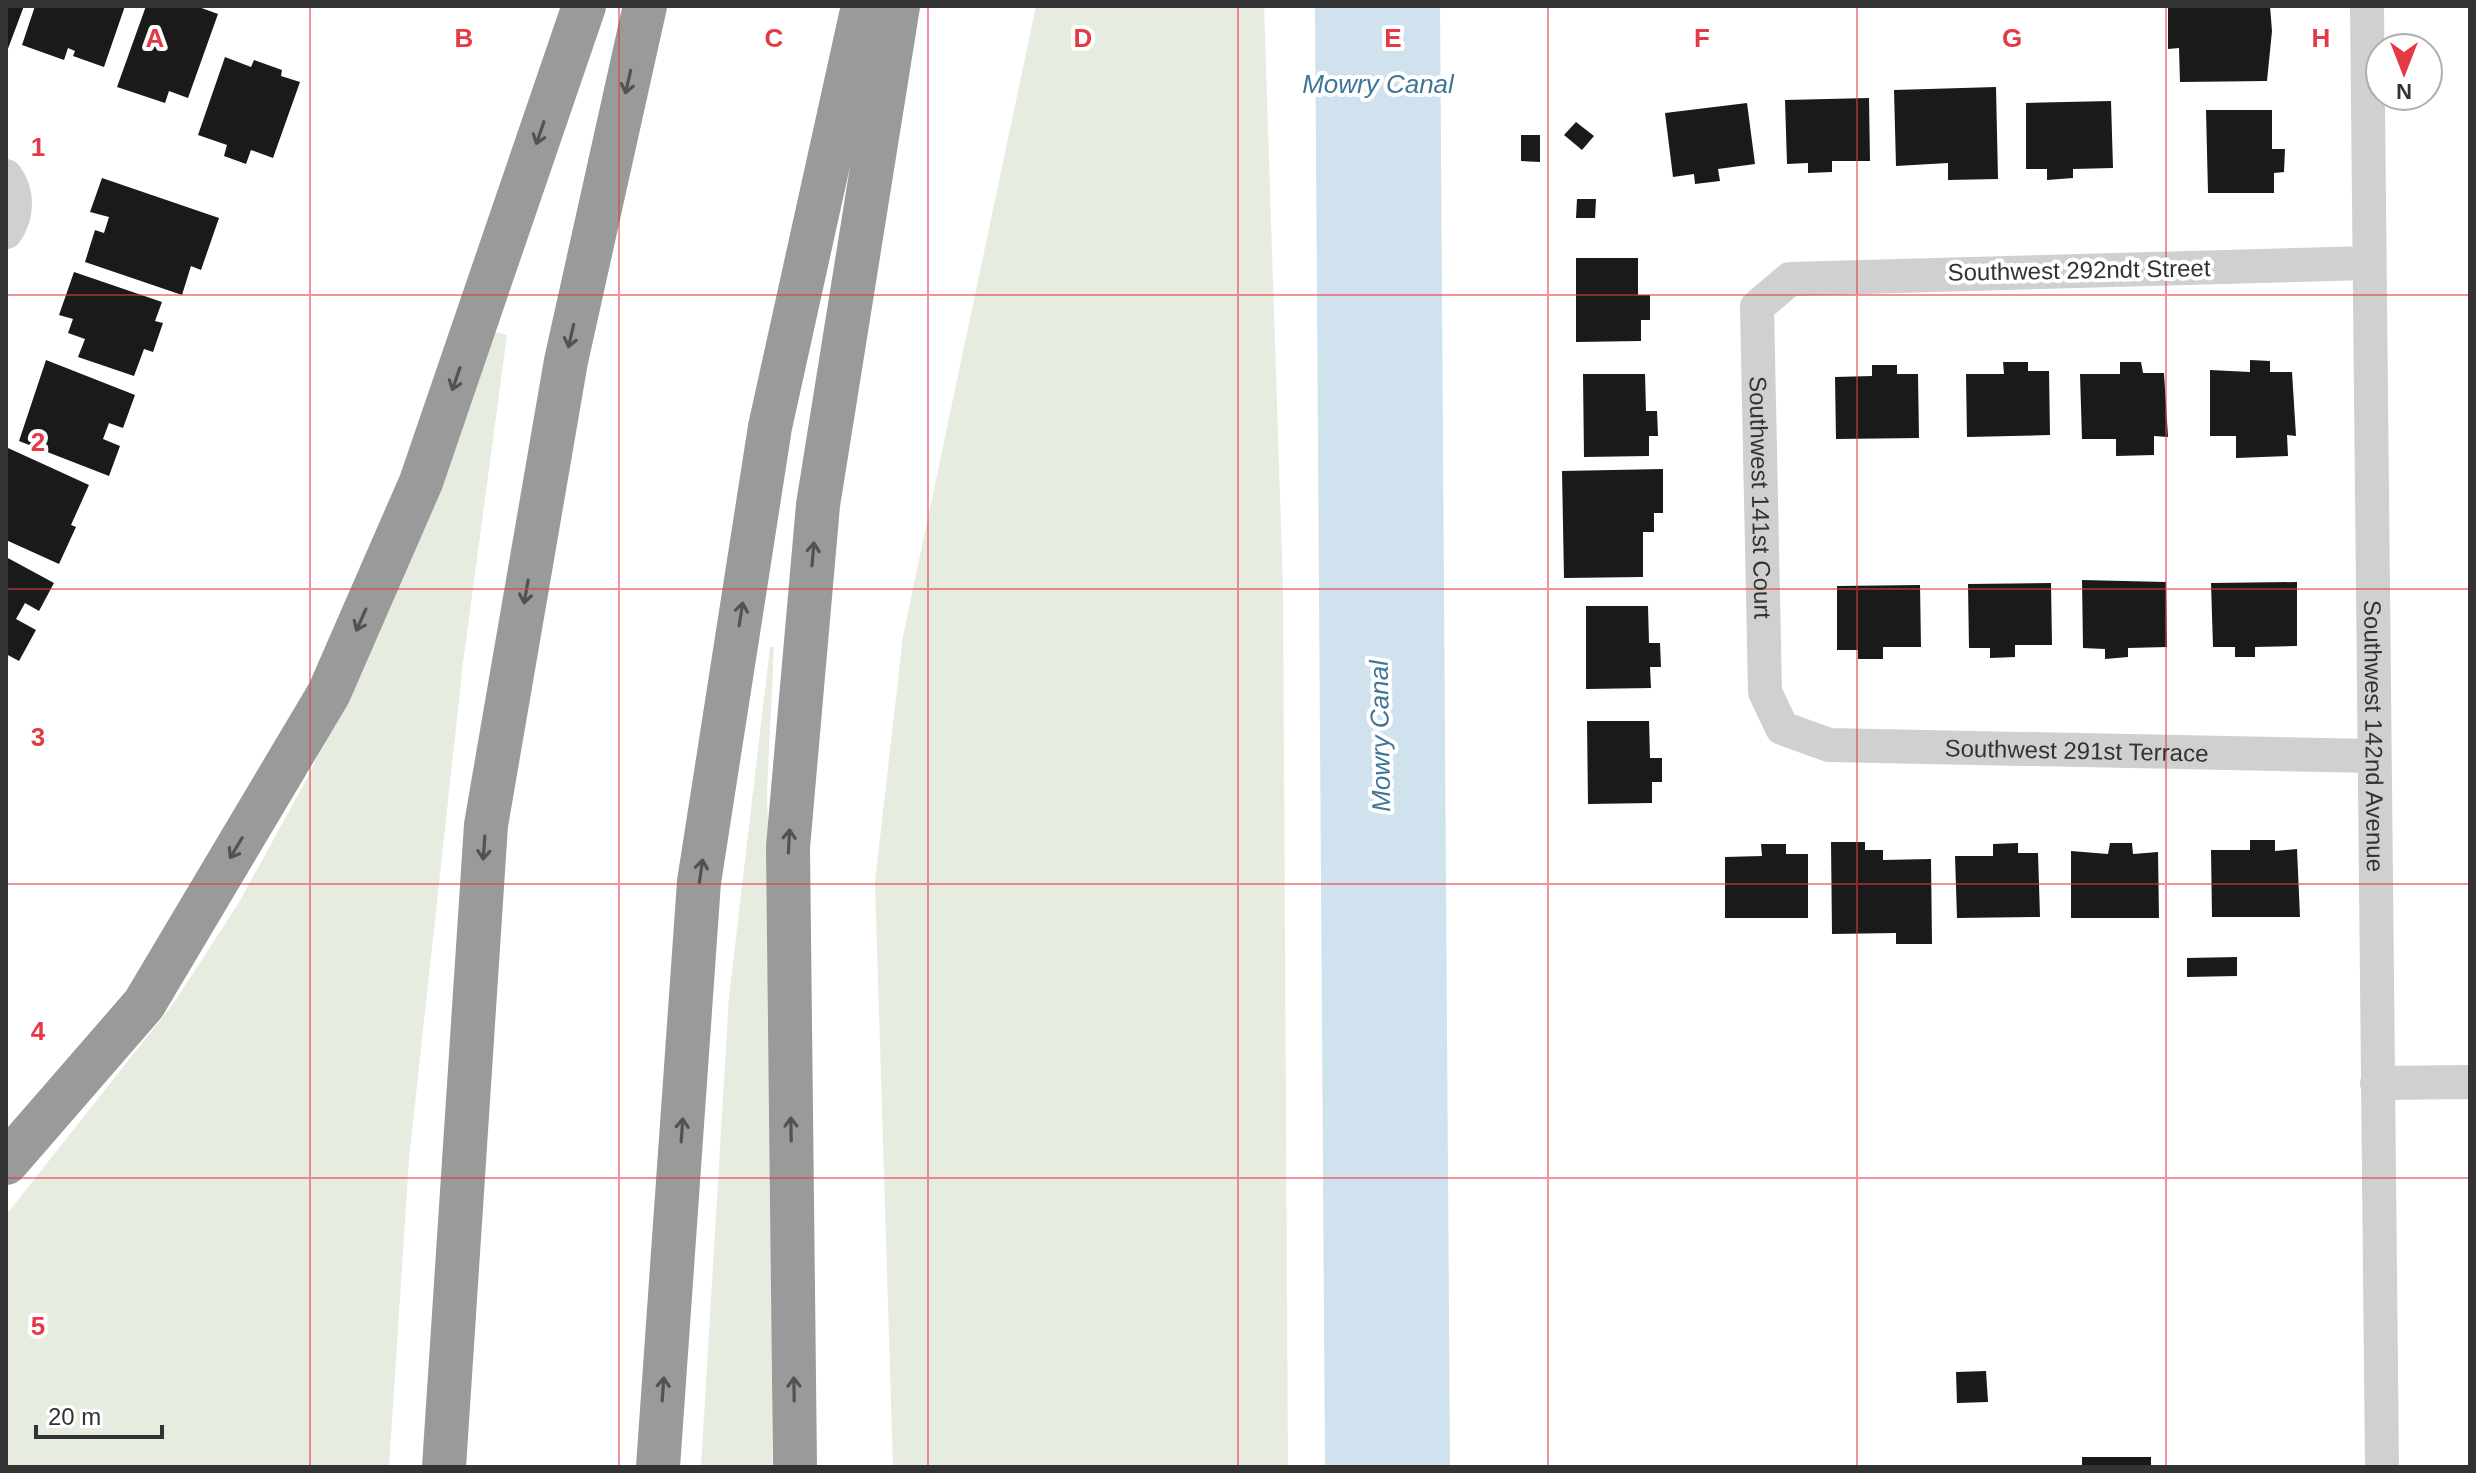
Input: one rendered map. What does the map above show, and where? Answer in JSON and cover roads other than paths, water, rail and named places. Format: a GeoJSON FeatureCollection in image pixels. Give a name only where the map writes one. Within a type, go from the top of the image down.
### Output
{"type":"FeatureCollection","features":[{"type":"Feature","properties":{"kind":"highway"},"geometry":{"type":"LineString","coordinates":[[6,1163],[144,1004],[329,693],[421,482],[584,6]]}},
{"type":"Feature","properties":{"kind":"highway"},"geometry":{"type":"LineString","coordinates":[[444,1467],[486,825],[566,361],[645,6]]}},
{"type":"Feature","properties":{"kind":"highway"},"geometry":{"type":"LineString","coordinates":[[658,1467],[699,882],[770,427],[863,6]]}},
{"type":"Feature","properties":{"kind":"highway"},"geometry":{"type":"LineString","coordinates":[[795,1467],[788,847],[818,505],[898,6]]}},
{"type":"Feature","properties":{"kind":"street","name":"Southwest 142nd Avenue"},"geometry":{"type":"LineString","coordinates":[[2367,6],[2382,1467]]}},
{"type":"Feature","properties":{"kind":"street"},"geometry":{"type":"LineString","coordinates":[[6,176],[14,193],[16,209],[6,232]]}},
{"type":"Feature","properties":{"kind":"street","name":"Southwest 292ndt Street"},"geometry":{"type":"LineString","coordinates":[[1790,279],[2368,263]]}},
{"type":"Feature","properties":{"kind":"street","name":"Southwest 141st Court"},"geometry":{"type":"LineString","coordinates":[[1782,728],[1765,692],[1757,307],[1790,279]]}},
{"type":"Feature","properties":{"kind":"street","name":"Southwest 291st Terrace"},"geometry":{"type":"LineString","coordinates":[[1782,728],[1829,745],[2374,756]]}},
{"type":"Feature","properties":{"kind":"street"},"geometry":{"type":"LineString","coordinates":[[2377,1083],[2470,1082]]}},
{"type":"Feature","properties":{"kind":"water","name":"Mowry Canal"},"geometry":{"type":"Polygon","coordinates":[[[1315,6],[1440,6],[1450,1467],[1325,1467],[1315,6]]]}}]}
